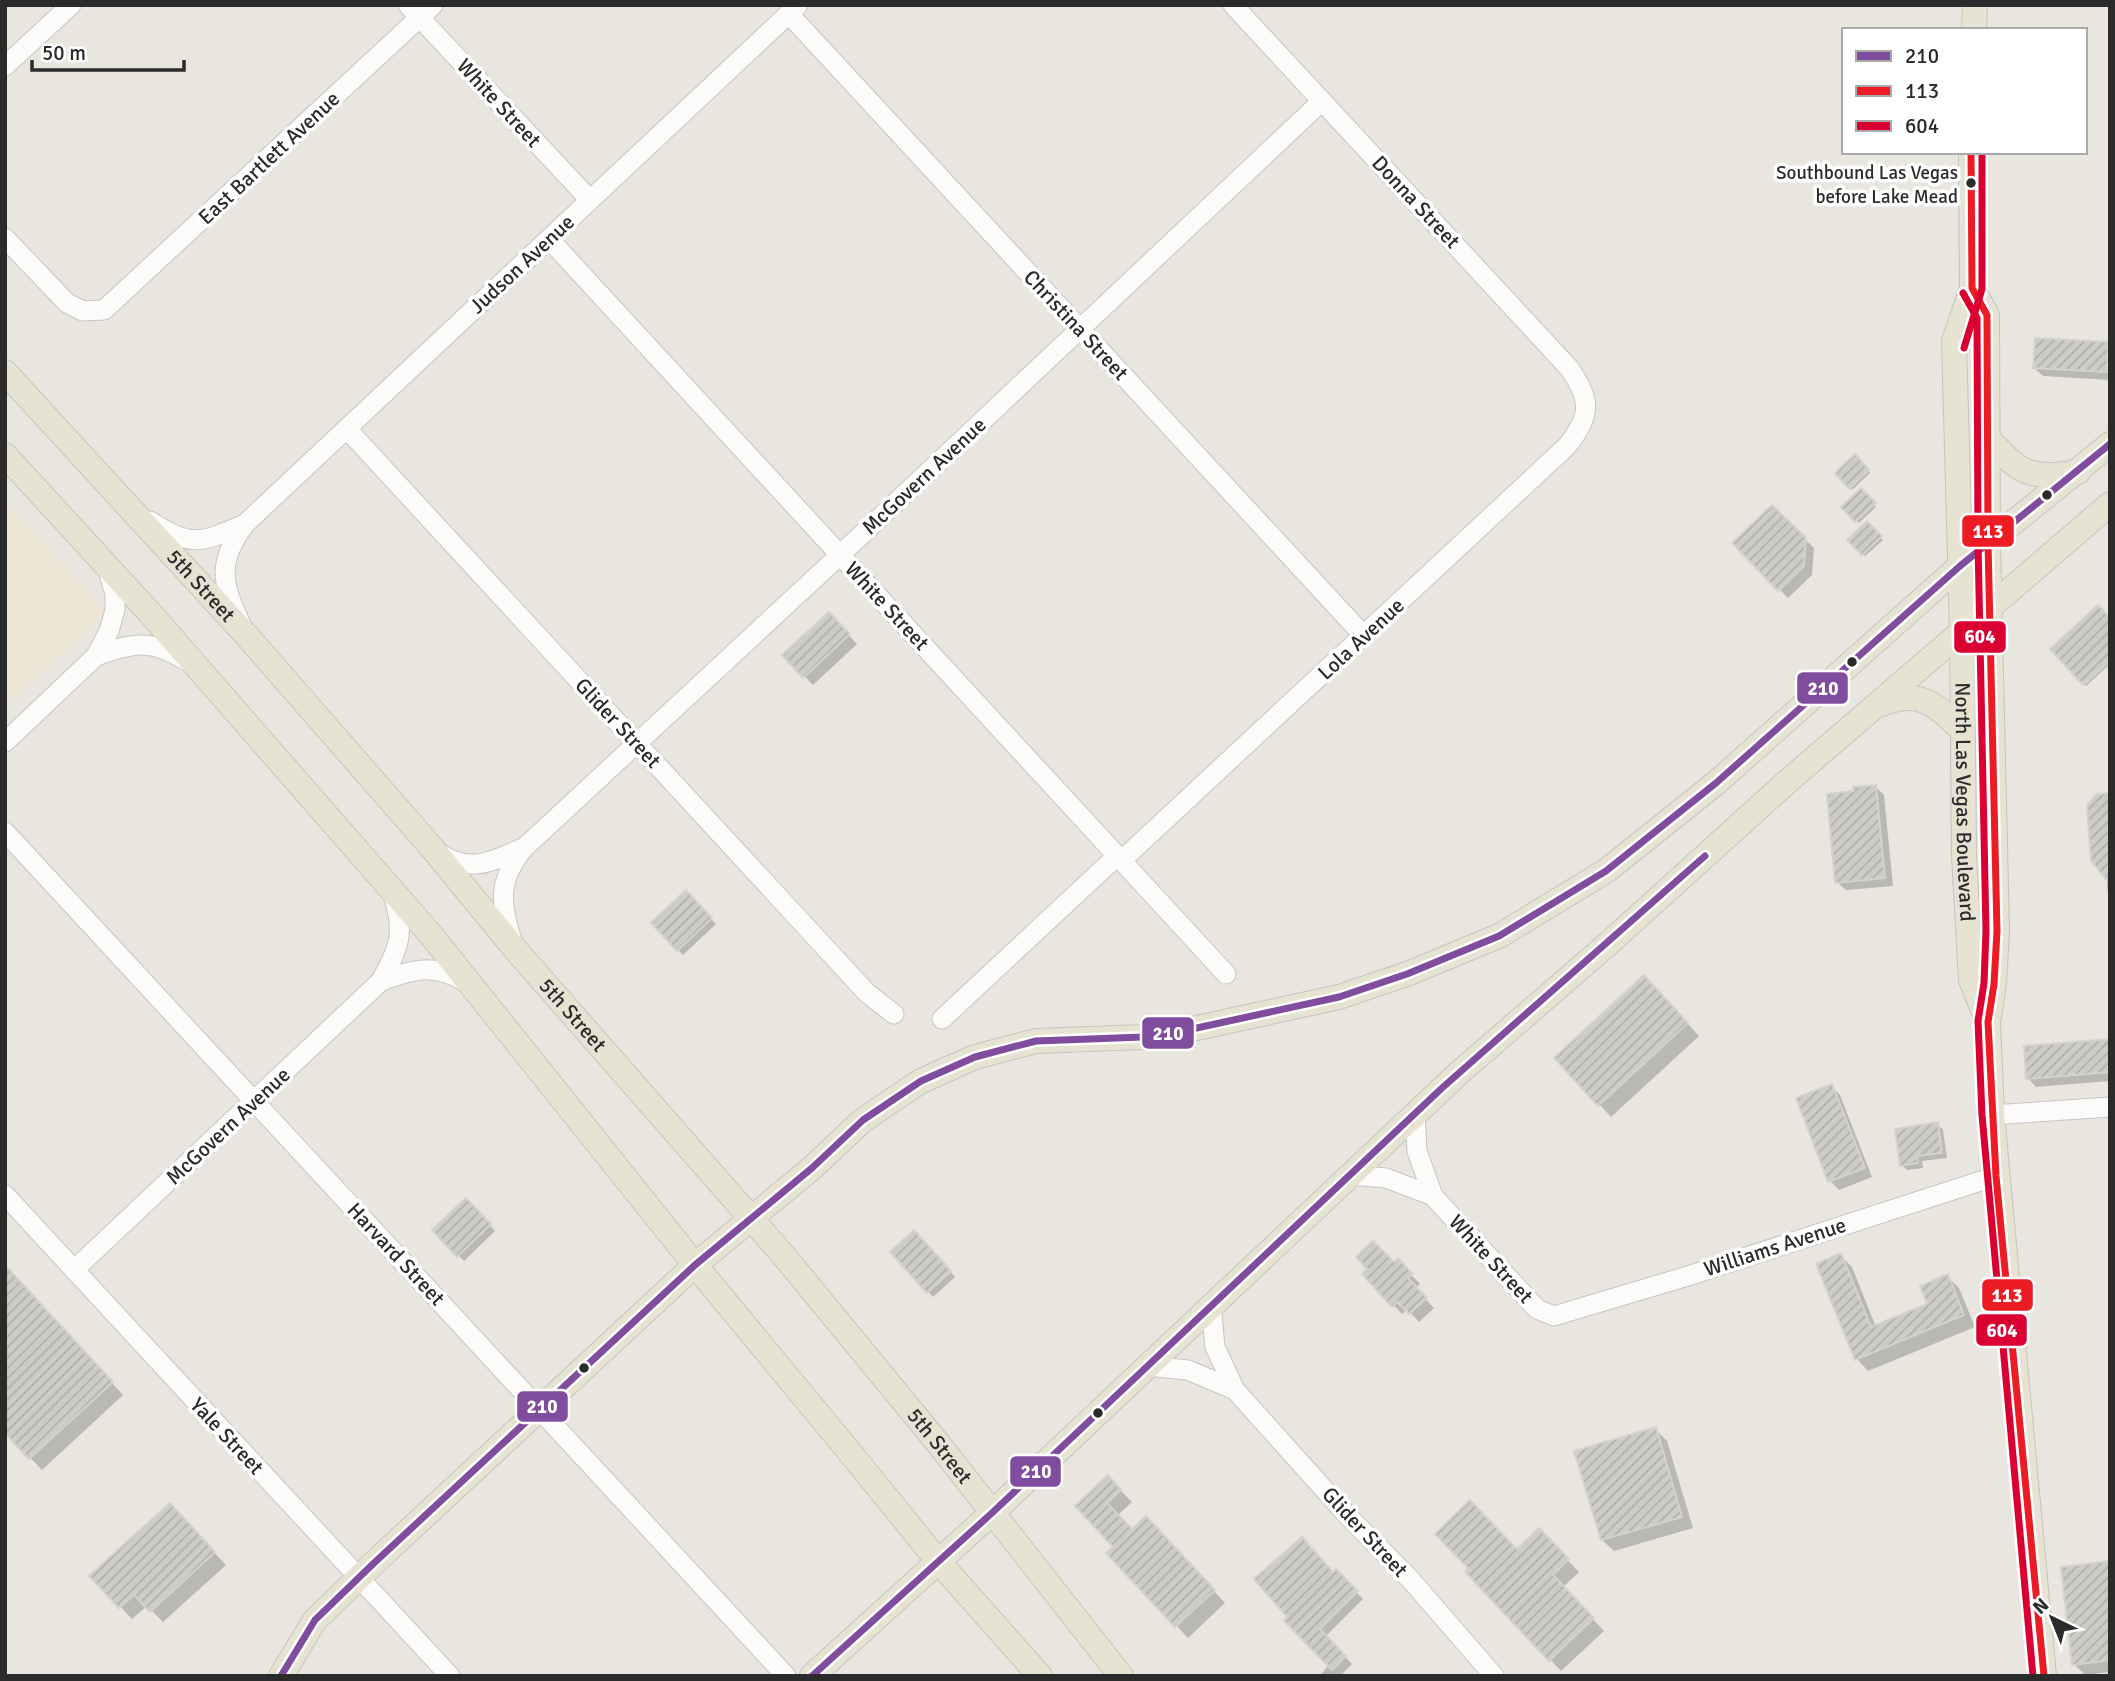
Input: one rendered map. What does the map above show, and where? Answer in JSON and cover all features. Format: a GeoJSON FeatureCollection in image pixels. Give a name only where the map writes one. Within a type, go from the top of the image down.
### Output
{"type":"FeatureCollection","features":[{"type":"Feature","properties":{"kind":"main road"},"geometry":{"type":"LineString","coordinates":[[1974,28],[1975,5]]}},
{"type":"Feature","properties":{"kind":"main road","name":"North Las Vegas Boulevard"},"geometry":{"type":"LineString","coordinates":[[1971,154],[1972,288],[1954,341],[1962,631],[1964,856],[1971,980],[1988,1022]]}},
{"type":"Feature","properties":{"kind":"main road","name":"North Las Vegas Boulevard"},"geometry":{"type":"LineString","coordinates":[[1972,288],[1987,315],[1989,608],[1997,931],[1994,984],[1988,1022],[1992,1115],[2045,1676]]}},
{"type":"Feature","properties":{"kind":"main road","name":"5th Street"},"geometry":{"type":"LineString","coordinates":[[5,372],[248,637],[432,848],[515,949],[752,1219],[937,1442],[1121,1676]]}},
{"type":"Feature","properties":{"kind":"main road"},"geometry":{"type":"LineString","coordinates":[[1987,437],[2011,463],[2025,471],[2051,476],[2079,471]]}},
{"type":"Feature","properties":{"kind":"main road"},"geometry":{"type":"LineString","coordinates":[[281,1676],[315,1620],[358,1577],[695,1265],[752,1219],[863,1120],[921,1081],[975,1057],[1036,1041],[1143,1037],[1183,1031],[1339,997],[1407,974],[1499,936],[1606,871],[1696,799],[1960,566],[2110,444]]}},
{"type":"Feature","properties":{"kind":"main road"},"geometry":{"type":"LineString","coordinates":[[5,455],[196,665],[393,891],[938,1561],[1040,1676]]}},
{"type":"Feature","properties":{"kind":"main road"},"geometry":{"type":"LineString","coordinates":[[812,1676],[993,1512],[1499,1037],[1609,943],[1787,782],[2110,504]]}},
{"type":"Feature","properties":{"kind":"main road"},"geometry":{"type":"LineString","coordinates":[[1874,707],[1898,697],[1929,702],[1941,709],[1962,730]]}},
{"type":"Feature","properties":{"kind":"street"},"geometry":{"type":"LineString","coordinates":[[5,66],[71,5]]}},
{"type":"Feature","properties":{"kind":"street","name":"Donna Street"},"geometry":{"type":"LineString","coordinates":[[1233,5],[1569,368],[1582,387],[1586,407]]}},
{"type":"Feature","properties":{"kind":"street","name":"White Street"},"geometry":{"type":"LineString","coordinates":[[420,10],[590,200]]}},
{"type":"Feature","properties":{"kind":"street","name":"East Bartlett Avenue"},"geometry":{"type":"LineString","coordinates":[[5,238],[67,303],[83,311],[104,310],[420,10]]}},
{"type":"Feature","properties":{"kind":"street","name":"Judson Avenue"},"geometry":{"type":"LineString","coordinates":[[248,637],[225,587],[224,576],[228,552],[246,523],[793,10]]}},
{"type":"Feature","properties":{"kind":"street","name":"Christina Street"},"geometry":{"type":"LineString","coordinates":[[793,10],[1079,329],[1364,636]]}},
{"type":"Feature","properties":{"kind":"street","name":"McGovern Avenue"},"geometry":{"type":"LineString","coordinates":[[515,949],[504,911],[503,890],[509,870],[524,848],[1322,101]]}},
{"type":"Feature","properties":{"kind":"street","name":"White Street"},"geometry":{"type":"LineString","coordinates":[[549,239],[1226,974]]}},
{"type":"Feature","properties":{"kind":"street","name":"Lola Avenue"},"geometry":{"type":"LineString","coordinates":[[942,1019],[1364,636],[1567,446],[1582,426],[1586,407]]}},
{"type":"Feature","properties":{"kind":"street","name":"Glider Street"},"geometry":{"type":"LineString","coordinates":[[347,429],[867,993],[894,1014]]}},
{"type":"Feature","properties":{"kind":"street","name":"Judson Avenue"},"geometry":{"type":"LineString","coordinates":[[128,506],[169,533],[187,540],[207,539],[246,523]]}},
{"type":"Feature","properties":{"kind":"street"},"geometry":{"type":"LineString","coordinates":[[5,742],[96,656],[112,624],[115,610],[116,594],[106,565]]}},
{"type":"Feature","properties":{"kind":"street"},"geometry":{"type":"LineString","coordinates":[[96,656],[124,646],[150,645],[170,651],[196,665]]}},
{"type":"Feature","properties":{"kind":"street","name":"Harvard Street"},"geometry":{"type":"LineString","coordinates":[[5,832],[786,1676]]}},
{"type":"Feature","properties":{"kind":"street","name":"McGovern Avenue"},"geometry":{"type":"LineString","coordinates":[[432,848],[456,863],[475,865],[524,848]]}},
{"type":"Feature","properties":{"kind":"street","name":"McGovern Avenue"},"geometry":{"type":"LineString","coordinates":[[75,1270],[381,981],[400,935],[401,919],[393,891]]}},
{"type":"Feature","properties":{"kind":"street","name":"McGovern Avenue"},"geometry":{"type":"LineString","coordinates":[[381,981],[411,971],[428,969],[445,972],[471,985]]}},
{"type":"Feature","properties":{"kind":"street"},"geometry":{"type":"LineString","coordinates":[[1992,1115],[2110,1107]]}},
{"type":"Feature","properties":{"kind":"street","name":"White Street"},"geometry":{"type":"LineString","coordinates":[[1415,1114],[1419,1159],[1433,1196],[1538,1309],[1554,1316]]}},
{"type":"Feature","properties":{"kind":"street","name":"White Street"},"geometry":{"type":"LineString","coordinates":[[1350,1175],[1386,1178],[1433,1196]]}},
{"type":"Feature","properties":{"kind":"street","name":"Williams Avenue"},"geometry":{"type":"LineString","coordinates":[[1554,1316],[1675,1280],[1996,1176]]}},
{"type":"Feature","properties":{"kind":"street","name":"Yale Street"},"geometry":{"type":"LineString","coordinates":[[5,1195],[450,1676]]}},
{"type":"Feature","properties":{"kind":"street","name":"Glider Street"},"geometry":{"type":"LineString","coordinates":[[1211,1305],[1215,1347],[1235,1390],[1348,1516],[1410,1579],[1494,1676]]}},
{"type":"Feature","properties":{"kind":"street","name":"Glider Street"},"geometry":{"type":"LineString","coordinates":[[1146,1366],[1188,1370],[1235,1390]]}},
{"type":"Feature","properties":{"kind":"shaded area"},"geometry":{"type":"Polygon","coordinates":[[[5,503],[105,612],[5,705],[5,503]]]}},
{"type":"Feature","properties":{"kind":"building"},"geometry":{"type":"Polygon","coordinates":[[[2035,338],[2108,342],[2107,372],[2033,368],[2035,338]]]}},
{"type":"Feature","properties":{"kind":"building"},"geometry":{"type":"Polygon","coordinates":[[[1855,454],[1869,470],[1849,489],[1835,473],[1855,454]]]}},
{"type":"Feature","properties":{"kind":"building"},"geometry":{"type":"Polygon","coordinates":[[[1861,488],[1876,503],[1855,522],[1841,507],[1861,488]]]}},
{"type":"Feature","properties":{"kind":"building"},"geometry":{"type":"Polygon","coordinates":[[[1772,505],[1806,538],[1804,566],[1778,591],[1732,543],[1772,505]]]}},
{"type":"Feature","properties":{"kind":"building"},"geometry":{"type":"Polygon","coordinates":[[[1867,521],[1882,536],[1862,555],[1847,540],[1867,521]]]}},
{"type":"Feature","properties":{"kind":"building"},"geometry":{"type":"Polygon","coordinates":[[[2098,605],[2110,618],[2110,661],[2083,685],[2050,649],[2098,605]]]}},
{"type":"Feature","properties":{"kind":"building"},"geometry":{"type":"Polygon","coordinates":[[[829,612],[850,634],[803,678],[782,655],[829,612]]]}},
{"type":"Feature","properties":{"kind":"building"},"geometry":{"type":"Polygon","coordinates":[[[1876,785],[1885,878],[1835,883],[1827,794],[1854,791],[1853,787],[1876,785]]]}},
{"type":"Feature","properties":{"kind":"building"},"geometry":{"type":"Polygon","coordinates":[[[2110,793],[2110,884],[2091,861],[2087,805],[2097,794],[2110,793]]]}},
{"type":"Feature","properties":{"kind":"building"},"geometry":{"type":"Polygon","coordinates":[[[686,890],[712,918],[677,951],[651,923],[686,890]]]}},
{"type":"Feature","properties":{"kind":"building"},"geometry":{"type":"Polygon","coordinates":[[[1644,975],[1688,1023],[1598,1106],[1554,1058],[1644,975]]]}},
{"type":"Feature","properties":{"kind":"building"},"geometry":{"type":"Polygon","coordinates":[[[2110,1039],[2110,1072],[2026,1079],[2024,1046],[2110,1039]]]}},
{"type":"Feature","properties":{"kind":"building"},"geometry":{"type":"Polygon","coordinates":[[[1832,1084],[1865,1168],[1828,1182],[1796,1098],[1832,1084]]]}},
{"type":"Feature","properties":{"kind":"building"},"geometry":{"type":"Polygon","coordinates":[[[1938,1122],[1942,1153],[1917,1156],[1918,1163],[1900,1166],[1895,1129],[1938,1122]]]}},
{"type":"Feature","properties":{"kind":"building"},"geometry":{"type":"Polygon","coordinates":[[[466,1198],[491,1224],[457,1257],[432,1230],[466,1198]]]}},
{"type":"Feature","properties":{"kind":"building"},"geometry":{"type":"Polygon","coordinates":[[[914,1230],[951,1271],[927,1293],[890,1252],[914,1230]]]}},
{"type":"Feature","properties":{"kind":"building"},"geometry":{"type":"Polygon","coordinates":[[[1373,1241],[1394,1262],[1398,1258],[1413,1274],[1408,1278],[1427,1298],[1409,1314],[1397,1302],[1392,1307],[1362,1274],[1367,1269],[1356,1257],[1373,1241]]]}},
{"type":"Feature","properties":{"kind":"building"},"geometry":{"type":"Polygon","coordinates":[[[1841,1253],[1871,1327],[1927,1304],[1920,1286],[1948,1274],[1964,1315],[1855,1360],[1816,1264],[1841,1253]]]}},
{"type":"Feature","properties":{"kind":"building"},"geometry":{"type":"Polygon","coordinates":[[[5,1265],[113,1382],[29,1459],[5,1433],[5,1265]]]}},
{"type":"Feature","properties":{"kind":"building"},"geometry":{"type":"Polygon","coordinates":[[[1656,1427],[1682,1517],[1601,1540],[1574,1451],[1656,1427]]]}},
{"type":"Feature","properties":{"kind":"building"},"geometry":{"type":"Polygon","coordinates":[[[1108,1475],[1121,1490],[1107,1503],[1132,1529],[1146,1516],[1215,1590],[1175,1627],[1106,1553],[1113,1547],[1075,1506],[1108,1475]]]}},
{"type":"Feature","properties":{"kind":"building"},"geometry":{"type":"Polygon","coordinates":[[[1470,1500],[1517,1549],[1539,1528],[1569,1559],[1553,1575],[1594,1618],[1549,1661],[1465,1572],[1468,1568],[1435,1534],[1470,1500]]]}},
{"type":"Feature","properties":{"kind":"building"},"geometry":{"type":"Polygon","coordinates":[[[170,1503],[215,1552],[150,1612],[134,1595],[119,1608],[89,1576],[170,1503]]]}},
{"type":"Feature","properties":{"kind":"building"},"geometry":{"type":"Polygon","coordinates":[[[1302,1537],[1333,1572],[1336,1569],[1358,1591],[1320,1629],[1346,1656],[1332,1670],[1284,1621],[1287,1617],[1254,1579],[1302,1537]]]}},
{"type":"Feature","properties":{"kind":"building"},"geometry":{"type":"Polygon","coordinates":[[[2110,1561],[2110,1660],[2072,1665],[2061,1567],[2110,1561]]]}},
{"type":"Feature","properties":{"kind":"transit line","name":"113"},"geometry":{"type":"LineString","coordinates":[[1971,154],[1972,288],[1987,315],[1988,543],[1997,931],[1994,984],[1988,1022],[1996,1176],[2044,1676]]}},
{"type":"Feature","properties":{"kind":"transit line","name":"604"},"geometry":{"type":"LineString","coordinates":[[1964,348],[1982,289],[1982,154]]}},
{"type":"Feature","properties":{"kind":"transit line","name":"604"},"geometry":{"type":"LineString","coordinates":[[1963,293],[1977,318],[1978,543],[1986,931],[1984,983],[1978,1021],[1982,1115],[2033,1676]]}},
{"type":"Feature","properties":{"kind":"transit line","name":"210"},"geometry":{"type":"LineString","coordinates":[[281,1676],[315,1620],[374,1563],[695,1265],[812,1168],[863,1120],[921,1081],[975,1057],[1036,1041],[1143,1037],[1183,1031],[1339,997],[1407,974],[1499,936],[1606,871],[1716,783],[1960,566],[2110,444]]}},
{"type":"Feature","properties":{"kind":"transit line","name":"210"},"geometry":{"type":"LineString","coordinates":[[812,1676],[993,1512],[1442,1088],[1705,856]]}},
{"type":"Feature","properties":{"kind":"place","name":"Southbound Las Vegas before Lake Mead"},"geometry":{"type":"Point","coordinates":[1971,183]}}]}
